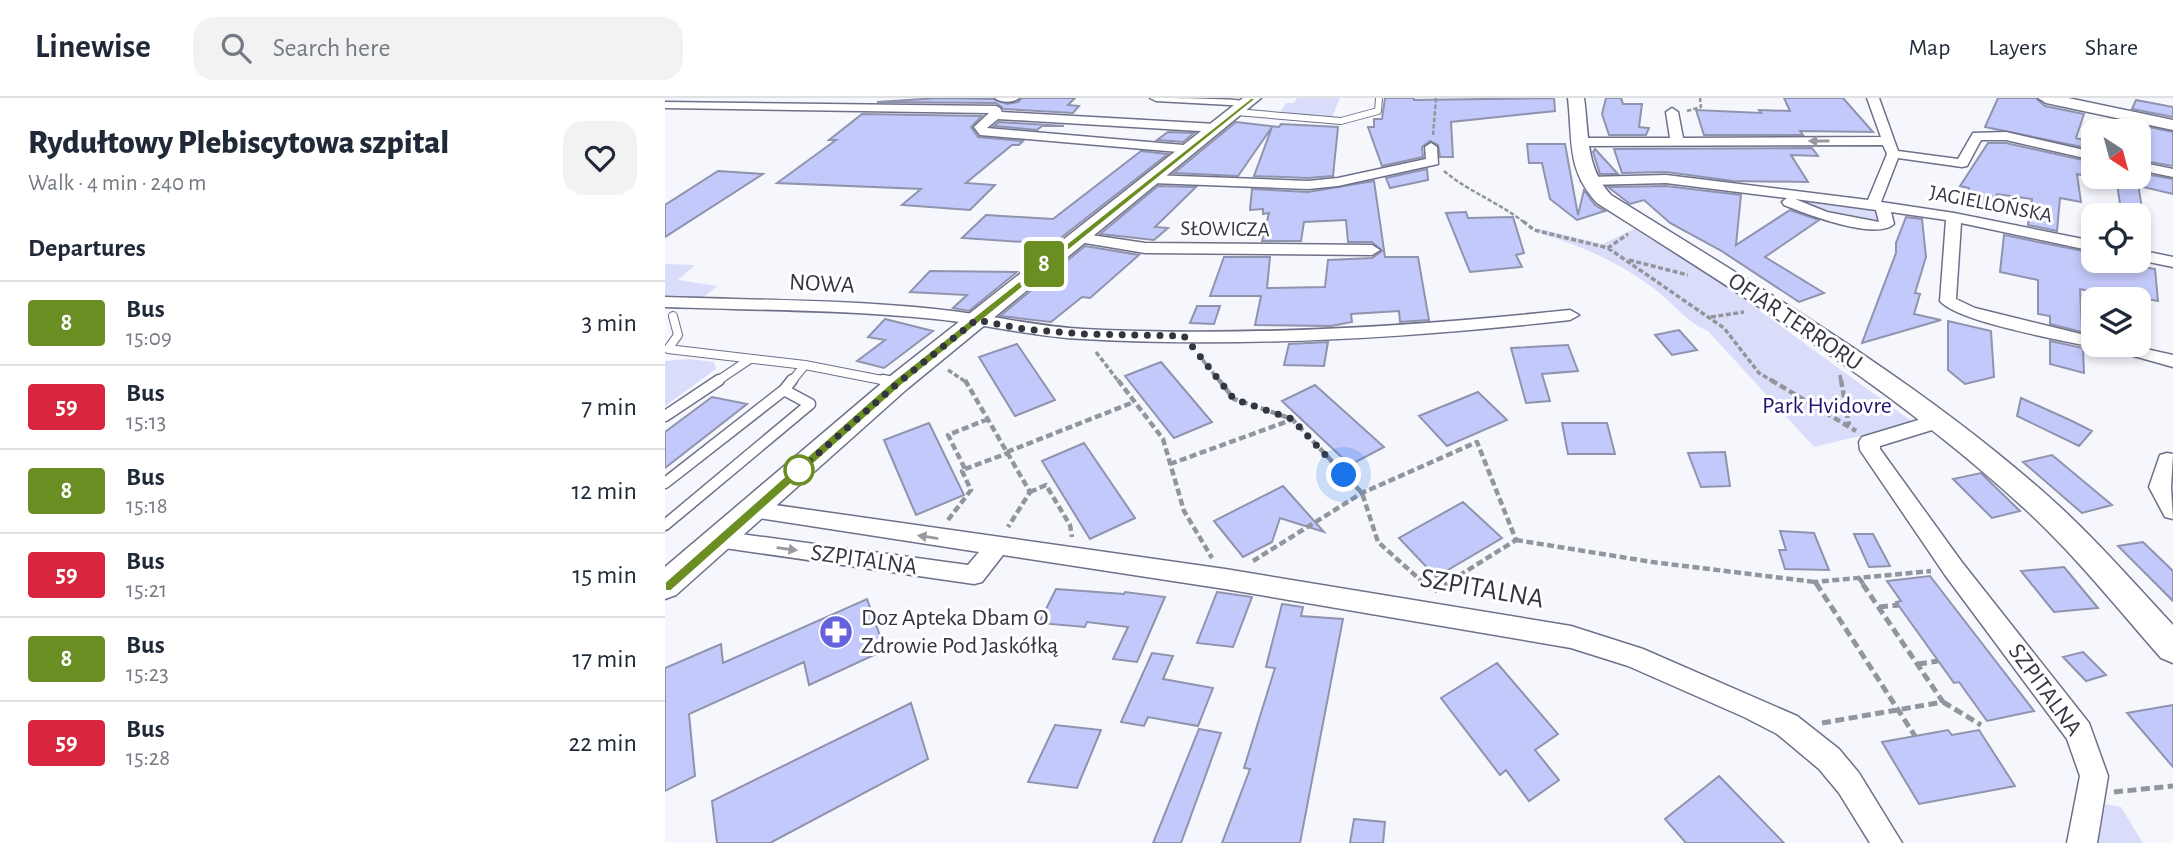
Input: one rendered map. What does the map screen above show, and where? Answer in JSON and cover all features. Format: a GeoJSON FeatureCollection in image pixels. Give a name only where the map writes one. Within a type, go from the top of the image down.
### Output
{"type":"FeatureCollection","features":[{"type":"Feature","properties":{"kind":"street"},"geometry":{"type":"LineString","coordinates":[[1002,98],[1013,98]]}},
{"type":"Feature","properties":{"kind":"street"},"geometry":{"type":"LineString","coordinates":[[1013,98],[980,127],[984,132],[1190,149]]}},
{"type":"Feature","properties":{"kind":"street"},"geometry":{"type":"LineString","coordinates":[[1156,98],[1246,104]]}},
{"type":"Feature","properties":{"kind":"street"},"geometry":{"type":"LineString","coordinates":[[1576,98],[1581,124],[1581,168],[1588,181]]}},
{"type":"Feature","properties":{"kind":"street"},"geometry":{"type":"LineString","coordinates":[[1873,98],[1890,147]]}},
{"type":"Feature","properties":{"kind":"street"},"geometry":{"type":"LineString","coordinates":[[2046,98],[2173,125]]}},
{"type":"Feature","properties":{"kind":"street"},"geometry":{"type":"LineString","coordinates":[[665,586],[898,383],[1246,104]]}},
{"type":"Feature","properties":{"kind":"street"},"geometry":{"type":"LineString","coordinates":[[665,105],[995,113],[1216,128]]}},
{"type":"Feature","properties":{"kind":"street"},"geometry":{"type":"LineString","coordinates":[[1672,112],[1677,141]]}},
{"type":"Feature","properties":{"kind":"street"},"geometry":{"type":"LineString","coordinates":[[1579,142],[1697,140],[1890,147],[1962,163],[1977,136],[2006,136],[2081,153]]}},
{"type":"Feature","properties":{"kind":"street","name":"JAGIELLOŃSKA"},"geometry":{"type":"LineString","coordinates":[[1764,191],[1823,216],[1865,225],[1887,225],[1877,205],[1890,147]]}},
{"type":"Feature","properties":{"kind":"street"},"geometry":{"type":"LineString","coordinates":[[1152,178],[1308,185],[1338,182],[1432,154]]}},
{"type":"Feature","properties":{"kind":"street"},"geometry":{"type":"LineString","coordinates":[[2151,168],[2173,173]]}},
{"type":"Feature","properties":{"kind":"street","name":"JAGIELLOŃSKA"},"geometry":{"type":"LineString","coordinates":[[1588,181],[1666,179],[1877,205],[1954,217],[2081,243]]}},
{"type":"Feature","properties":{"kind":"street","name":"OFIAR TERRORU"},"geometry":{"type":"LineString","coordinates":[[1588,181],[1604,199],[1790,316],[1938,421],[2036,502],[2073,538],[2173,648]]}},
{"type":"Feature","properties":{"kind":"street"},"geometry":{"type":"LineString","coordinates":[[1954,217],[1948,302],[1969,312],[2081,339]]}},
{"type":"Feature","properties":{"kind":"street","name":"SŁOWICZA"},"geometry":{"type":"LineString","coordinates":[[1078,238],[1157,249],[1372,250]]}},
{"type":"Feature","properties":{"kind":"street"},"geometry":{"type":"LineString","coordinates":[[2151,257],[2173,261]]}},
{"type":"Feature","properties":{"kind":"street","name":"NOWA"},"geometry":{"type":"LineString","coordinates":[[669,309],[935,314],[1024,329],[1082,334],[1184,336],[1427,331],[1570,316]]}},
{"type":"Feature","properties":{"kind":"street"},"geometry":{"type":"LineString","coordinates":[[2151,356],[2173,361]]}},
{"type":"Feature","properties":{"kind":"street"},"geometry":{"type":"LineString","coordinates":[[1859,434],[1938,421]]}},
{"type":"Feature","properties":{"kind":"street","name":"SZPITALNA"},"geometry":{"type":"LineString","coordinates":[[1859,434],[1953,568],[2079,732],[2094,776],[2082,843]]}},
{"type":"Feature","properties":{"kind":"street"},"geometry":{"type":"LineString","coordinates":[[2173,462],[2167,460],[2160,487],[2173,511]]}},
{"type":"Feature","properties":{"kind":"street","name":"SZPITALNA"},"geometry":{"type":"LineString","coordinates":[[754,510],[1225,579],[1571,637],[1634,657],[1754,708],[1787,725],[1829,758],[1849,783],[1887,843]]}},
{"type":"Feature","properties":{"kind":"street","name":"SZPITALNA"},"geometry":{"type":"LineString","coordinates":[[719,540],[974,575],[996,547]]}},
{"type":"Feature","properties":{"kind":"lane"},"geometry":{"type":"LineString","coordinates":[[1246,104],[1341,121],[1378,111],[1379,98]]}},
{"type":"Feature","properties":{"kind":"lane"},"geometry":{"type":"LineString","coordinates":[[666,350],[678,335],[669,309]]}},
{"type":"Feature","properties":{"kind":"lane"},"geometry":{"type":"LineString","coordinates":[[666,350],[805,365],[898,383]]}},
{"type":"Feature","properties":{"kind":"lane"},"geometry":{"type":"LineString","coordinates":[[665,416],[750,359]]}},
{"type":"Feature","properties":{"kind":"lane"},"geometry":{"type":"LineString","coordinates":[[665,482],[784,390],[805,365]]}},
{"type":"Feature","properties":{"kind":"lane"},"geometry":{"type":"LineString","coordinates":[[666,522],[810,404],[784,390]]}},
{"type":"Feature","properties":{"kind":"path"},"geometry":{"type":"LineString","coordinates":[[1436,98],[1432,154],[1461,185],[1506,208],[1534,230],[1608,248],[1724,328],[1759,373],[1859,434]]}},
{"type":"Feature","properties":{"kind":"path"},"geometry":{"type":"LineString","coordinates":[[1608,248],[1636,228]]}},
{"type":"Feature","properties":{"kind":"path"},"geometry":{"type":"LineString","coordinates":[[1624,259],[1690,276]]}},
{"type":"Feature","properties":{"kind":"path"},"geometry":{"type":"LineString","coordinates":[[1710,317],[1749,311]]}},
{"type":"Feature","properties":{"kind":"path"},"geometry":{"type":"LineString","coordinates":[[1082,334],[1163,439],[1184,511],[1225,579],[1361,493],[1477,442],[1517,540]]}},
{"type":"Feature","properties":{"kind":"path"},"geometry":{"type":"LineString","coordinates":[[1184,336],[1234,399],[1292,419],[1361,493],[1378,542],[1461,617]]}},
{"type":"Feature","properties":{"kind":"path"},"geometry":{"type":"LineString","coordinates":[[1838,364],[1859,434]]}},
{"type":"Feature","properties":{"kind":"path"},"geometry":{"type":"LineString","coordinates":[[938,365],[964,378],[1030,492]]}},
{"type":"Feature","properties":{"kind":"path"},"geometry":{"type":"LineString","coordinates":[[935,538],[971,491],[962,471],[1134,402]]}},
{"type":"Feature","properties":{"kind":"path"},"geometry":{"type":"LineString","coordinates":[[965,469],[948,435],[988,419]]}},
{"type":"Feature","properties":{"kind":"path"},"geometry":{"type":"LineString","coordinates":[[1170,464],[1292,419]]}},
{"type":"Feature","properties":{"kind":"path"},"geometry":{"type":"LineString","coordinates":[[996,547],[1030,492],[1046,485],[1070,526],[1077,558]]}},
{"type":"Feature","properties":{"kind":"path"},"geometry":{"type":"LineString","coordinates":[[1433,591],[1517,540],[1652,562],[1815,583],[1953,568]]}},
{"type":"Feature","properties":{"kind":"path"},"geometry":{"type":"LineString","coordinates":[[1859,578],[1943,702],[1982,725]]}},
{"type":"Feature","properties":{"kind":"path"},"geometry":{"type":"LineString","coordinates":[[1815,583],[1915,736]]}},
{"type":"Feature","properties":{"kind":"path"},"geometry":{"type":"LineString","coordinates":[[1879,607],[1899,605]]}},
{"type":"Feature","properties":{"kind":"path"},"geometry":{"type":"LineString","coordinates":[[1917,664],[1938,661]]}},
{"type":"Feature","properties":{"kind":"path"},"geometry":{"type":"LineString","coordinates":[[1817,723],[1943,702]]}},
{"type":"Feature","properties":{"kind":"path"},"geometry":{"type":"LineString","coordinates":[[2092,795],[2173,786]]}},
{"type":"Feature","properties":{"kind":"green space"},"geometry":{"type":"Polygon","coordinates":[[[1297,98],[1340,98],[1332,117],[1279,114],[1286,103],[1294,103],[1297,98]]]}},
{"type":"Feature","properties":{"kind":"green space"},"geometry":{"type":"Polygon","coordinates":[[[1801,199],[1870,210],[1880,214],[1880,221],[1844,219],[1796,204],[1801,199]]]}},
{"type":"Feature","properties":{"kind":"green space","name":"Park Hvidovre"},"geometry":{"type":"Polygon","coordinates":[[[1536,228],[1603,244],[1636,228],[1741,297],[1914,423],[1814,447],[1708,331],[1692,322],[1637,276],[1584,249],[1542,234],[1536,228]]]}},
{"type":"Feature","properties":{"kind":"green space"},"geometry":{"type":"Polygon","coordinates":[[[665,264],[695,265],[678,280],[717,286],[702,299],[665,298],[665,264]]]}},
{"type":"Feature","properties":{"kind":"green space"},"geometry":{"type":"Polygon","coordinates":[[[690,359],[714,362],[716,369],[665,406],[665,361],[690,359]]]}},
{"type":"Feature","properties":{"kind":"green space"},"geometry":{"type":"Polygon","coordinates":[[[2105,804],[2121,807],[2143,843],[2098,843],[2105,804]]]}},
{"type":"Feature","properties":{"kind":"building"},"geometry":{"type":"Polygon","coordinates":[[[939,98],[993,99],[1007,104],[1018,102],[1022,98],[1075,98],[1068,105],[1079,106],[1073,113],[1004,109],[996,103],[877,102],[939,98]]]}},
{"type":"Feature","properties":{"kind":"building"},"geometry":{"type":"Polygon","coordinates":[[[1385,98],[1554,98],[1555,111],[1451,122],[1453,157],[1440,157],[1438,145],[1430,141],[1422,147],[1423,157],[1382,166],[1368,127],[1374,127],[1374,119],[1382,119],[1385,98]]]}},
{"type":"Feature","properties":{"kind":"building"},"geometry":{"type":"Polygon","coordinates":[[[1606,98],[1621,98],[1623,104],[1642,104],[1639,127],[1649,128],[1646,135],[1609,135],[1602,114],[1606,98]]]}},
{"type":"Feature","properties":{"kind":"building"},"geometry":{"type":"Polygon","coordinates":[[[1784,98],[1843,98],[1873,132],[1800,131],[1803,135],[1704,135],[1696,110],[1761,113],[1759,110],[1790,111],[1784,98]]]}},
{"type":"Feature","properties":{"kind":"building"},"geometry":{"type":"Polygon","coordinates":[[[1998,98],[2036,98],[2045,106],[2084,114],[2076,138],[2081,139],[2081,147],[1985,127],[1998,98]]]}},
{"type":"Feature","properties":{"kind":"building"},"geometry":{"type":"Polygon","coordinates":[[[2136,100],[2173,107],[2173,117],[2132,109],[2136,100]]]}},
{"type":"Feature","properties":{"kind":"building"},"geometry":{"type":"Polygon","coordinates":[[[862,114],[982,116],[971,127],[978,137],[1023,141],[1019,145],[1012,145],[966,183],[995,185],[970,210],[902,205],[921,189],[777,183],[836,140],[829,140],[862,114]]]}},
{"type":"Feature","properties":{"kind":"building"},"geometry":{"type":"Polygon","coordinates":[[[999,122],[1064,126],[1042,126],[1037,130],[994,126],[999,122]]]}},
{"type":"Feature","properties":{"kind":"building"},"geometry":{"type":"Polygon","coordinates":[[[1236,122],[1279,127],[1281,124],[1338,127],[1333,176],[1254,176],[1272,127],[1238,176],[1174,173],[1236,122]]]}},
{"type":"Feature","properties":{"kind":"building"},"geometry":{"type":"Polygon","coordinates":[[[2151,127],[2173,132],[2173,166],[2151,162],[2151,127]]]}},
{"type":"Feature","properties":{"kind":"building"},"geometry":{"type":"Polygon","coordinates":[[[1168,132],[1194,133],[1183,142],[1157,140],[1168,132]]]}},
{"type":"Feature","properties":{"kind":"building"},"geometry":{"type":"Polygon","coordinates":[[[1988,143],[2006,143],[2081,160],[2081,175],[2077,174],[2081,202],[2060,198],[2057,231],[2028,225],[2032,199],[1997,194],[1993,208],[1966,202],[1969,188],[1960,186],[1988,143]]]}},
{"type":"Feature","properties":{"kind":"building"},"geometry":{"type":"Polygon","coordinates":[[[1527,144],[1565,144],[1578,215],[1584,190],[1595,205],[1605,211],[1577,220],[1550,199],[1542,163],[1529,163],[1527,144]]]}},
{"type":"Feature","properties":{"kind":"building"},"geometry":{"type":"Polygon","coordinates":[[[1812,148],[1818,156],[1791,155],[1808,182],[1733,181],[1666,172],[1622,173],[1614,149],[1812,148]]]}},
{"type":"Feature","properties":{"kind":"building"},"geometry":{"type":"Polygon","coordinates":[[[1595,149],[1618,174],[1600,174],[1593,152],[1595,149]]]}},
{"type":"Feature","properties":{"kind":"building"},"geometry":{"type":"Polygon","coordinates":[[[1141,151],[1168,154],[1053,244],[962,238],[986,215],[1053,219],[1141,151]]]}},
{"type":"Feature","properties":{"kind":"building"},"geometry":{"type":"Polygon","coordinates":[[[1427,169],[1428,180],[1390,188],[1386,178],[1427,169]]]}},
{"type":"Feature","properties":{"kind":"building"},"geometry":{"type":"Polygon","coordinates":[[[718,171],[763,174],[665,237],[665,205],[718,171]]]}},
{"type":"Feature","properties":{"kind":"building"},"geometry":{"type":"Polygon","coordinates":[[[2151,175],[2173,179],[2173,194],[2151,189],[2151,175]]]}},
{"type":"Feature","properties":{"kind":"building"},"geometry":{"type":"Polygon","coordinates":[[[1374,181],[1385,257],[1418,257],[1429,320],[1400,322],[1399,311],[1351,314],[1352,322],[1331,326],[1255,325],[1261,296],[1210,296],[1224,257],[1270,257],[1267,288],[1325,287],[1328,260],[1372,258],[1382,251],[1372,242],[1348,242],[1346,220],[1304,222],[1301,241],[1262,241],[1269,213],[1263,214],[1263,209],[1250,210],[1252,189],[1308,192],[1374,181]]]}},
{"type":"Feature","properties":{"kind":"building"},"geometry":{"type":"Polygon","coordinates":[[[1158,186],[1196,187],[1155,227],[1168,228],[1154,240],[1100,234],[1158,186]]]}},
{"type":"Feature","properties":{"kind":"building"},"geometry":{"type":"Polygon","coordinates":[[[1666,186],[1741,195],[1736,245],[1790,210],[1819,220],[1765,257],[1824,293],[1799,302],[1720,250],[1670,223],[1644,200],[1630,204],[1608,187],[1666,186]]]}},
{"type":"Feature","properties":{"kind":"building"},"geometry":{"type":"Polygon","coordinates":[[[2118,189],[2139,189],[2141,203],[2120,203],[2118,189]]]}},
{"type":"Feature","properties":{"kind":"building"},"geometry":{"type":"Polygon","coordinates":[[[1466,212],[1468,218],[1513,217],[1524,253],[1516,255],[1522,267],[1470,272],[1446,213],[1466,212]]]}},
{"type":"Feature","properties":{"kind":"building"},"geometry":{"type":"Polygon","coordinates":[[[1906,217],[1922,219],[1926,257],[1915,293],[1920,294],[1914,314],[1941,320],[1862,343],[1896,253],[1896,243],[1906,217]]]}},
{"type":"Feature","properties":{"kind":"building"},"geometry":{"type":"Polygon","coordinates":[[[2004,235],[2081,251],[2081,273],[2151,273],[2151,268],[2155,269],[2158,301],[2151,300],[2151,287],[2081,287],[2081,332],[2050,324],[2050,316],[2038,314],[2038,280],[2000,272],[2004,235]]]}},
{"type":"Feature","properties":{"kind":"building"},"geometry":{"type":"Polygon","coordinates":[[[1085,246],[1139,255],[1090,298],[1082,297],[1051,322],[1000,316],[1085,246]]]}},
{"type":"Feature","properties":{"kind":"building"},"geometry":{"type":"Polygon","coordinates":[[[930,271],[1017,272],[969,311],[953,308],[967,295],[910,292],[930,271]]]}},
{"type":"Feature","properties":{"kind":"building"},"geometry":{"type":"Polygon","coordinates":[[[1197,306],[1220,306],[1214,324],[1190,323],[1197,306]]]}},
{"type":"Feature","properties":{"kind":"building"},"geometry":{"type":"Polygon","coordinates":[[[885,319],[933,331],[884,368],[857,361],[885,340],[868,337],[885,319]]]}},
{"type":"Feature","properties":{"kind":"building"},"geometry":{"type":"Polygon","coordinates":[[[1948,321],[1991,331],[1994,377],[1965,384],[1948,370],[1948,321]]]}},
{"type":"Feature","properties":{"kind":"building"},"geometry":{"type":"Polygon","coordinates":[[[1679,330],[1697,350],[1672,355],[1655,335],[1679,330]]]}},
{"type":"Feature","properties":{"kind":"building"},"geometry":{"type":"Polygon","coordinates":[[[2050,341],[2081,348],[2084,373],[2050,364],[2050,341]]]}},
{"type":"Feature","properties":{"kind":"building"},"geometry":{"type":"Polygon","coordinates":[[[1328,342],[1324,366],[1284,365],[1289,344],[1328,342]]]}},
{"type":"Feature","properties":{"kind":"building"},"geometry":{"type":"Polygon","coordinates":[[[1017,344],[1055,400],[1015,416],[979,357],[1017,344]]]}},
{"type":"Feature","properties":{"kind":"building"},"geometry":{"type":"Polygon","coordinates":[[[1568,345],[1578,371],[1542,374],[1550,401],[1526,403],[1511,348],[1568,345]]]}},
{"type":"Feature","properties":{"kind":"building"},"geometry":{"type":"Polygon","coordinates":[[[1161,362],[1212,422],[1174,438],[1125,376],[1161,362]]]}},
{"type":"Feature","properties":{"kind":"building"},"geometry":{"type":"Polygon","coordinates":[[[1315,385],[1384,447],[1350,465],[1282,401],[1315,385]]]}},
{"type":"Feature","properties":{"kind":"building"},"geometry":{"type":"Polygon","coordinates":[[[1478,392],[1507,420],[1447,446],[1419,416],[1478,392]]]}},
{"type":"Feature","properties":{"kind":"building"},"geometry":{"type":"Polygon","coordinates":[[[712,397],[747,404],[665,468],[665,432],[712,397]]]}},
{"type":"Feature","properties":{"kind":"building"},"geometry":{"type":"Polygon","coordinates":[[[2021,398],[2092,431],[2079,446],[2017,416],[2021,398]]]}},
{"type":"Feature","properties":{"kind":"building"},"geometry":{"type":"Polygon","coordinates":[[[929,423],[964,495],[916,515],[884,440],[929,423]]]}},
{"type":"Feature","properties":{"kind":"building"},"geometry":{"type":"Polygon","coordinates":[[[1562,423],[1607,423],[1615,454],[1568,454],[1562,423]]]}},
{"type":"Feature","properties":{"kind":"building"},"geometry":{"type":"Polygon","coordinates":[[[1084,443],[1135,518],[1090,539],[1042,461],[1084,443]]]}},
{"type":"Feature","properties":{"kind":"building"},"geometry":{"type":"Polygon","coordinates":[[[1725,452],[1730,486],[1701,487],[1688,453],[1725,452]]]}},
{"type":"Feature","properties":{"kind":"building"},"geometry":{"type":"Polygon","coordinates":[[[2052,455],[2112,505],[2082,513],[2023,462],[2052,455]]]}},
{"type":"Feature","properties":{"kind":"building"},"geometry":{"type":"Polygon","coordinates":[[[1981,473],[2020,511],[1992,518],[1953,479],[1981,473]]]}},
{"type":"Feature","properties":{"kind":"building"},"geometry":{"type":"Polygon","coordinates":[[[1283,486],[1324,532],[1280,518],[1272,542],[1243,557],[1214,521],[1283,486]]]}},
{"type":"Feature","properties":{"kind":"building"},"geometry":{"type":"Polygon","coordinates":[[[1463,502],[1502,538],[1436,577],[1399,538],[1463,502]]]}},
{"type":"Feature","properties":{"kind":"building"},"geometry":{"type":"Polygon","coordinates":[[[1780,531],[1814,533],[1829,570],[1785,569],[1779,550],[1786,550],[1780,531]]]}},
{"type":"Feature","properties":{"kind":"building"},"geometry":{"type":"Polygon","coordinates":[[[1854,534],[1873,534],[1890,566],[1869,567],[1854,534]]]}},
{"type":"Feature","properties":{"kind":"building"},"geometry":{"type":"Polygon","coordinates":[[[2143,542],[2173,571],[2173,601],[2118,546],[2143,542]]]}},
{"type":"Feature","properties":{"kind":"building"},"geometry":{"type":"Polygon","coordinates":[[[2064,567],[2098,608],[2054,612],[2021,571],[2064,567]]]}},
{"type":"Feature","properties":{"kind":"building"},"geometry":{"type":"Polygon","coordinates":[[[1930,576],[2034,711],[1987,721],[1959,682],[1954,683],[1896,602],[1901,601],[1887,581],[1930,576]]]}},
{"type":"Feature","properties":{"kind":"building"},"geometry":{"type":"Polygon","coordinates":[[[1056,589],[1165,597],[1137,662],[1113,659],[1128,627],[1087,622],[1085,627],[1039,623],[1056,589]]]}},
{"type":"Feature","properties":{"kind":"building"},"geometry":{"type":"Polygon","coordinates":[[[1217,592],[1252,597],[1233,647],[1197,643],[1217,592]]]}},
{"type":"Feature","properties":{"kind":"building"},"geometry":{"type":"Polygon","coordinates":[[[867,599],[885,650],[809,685],[804,662],[689,714],[695,776],[665,791],[665,668],[721,644],[723,663],[867,599]]]}},
{"type":"Feature","properties":{"kind":"building"},"geometry":{"type":"Polygon","coordinates":[[[1282,604],[1303,607],[1301,616],[1343,619],[1300,843],[1222,843],[1250,769],[1244,768],[1275,668],[1266,667],[1282,604]]]}},
{"type":"Feature","properties":{"kind":"building"},"geometry":{"type":"Polygon","coordinates":[[[2083,652],[2106,675],[2086,681],[2063,657],[2083,652]]]}},
{"type":"Feature","properties":{"kind":"building"},"geometry":{"type":"Polygon","coordinates":[[[1152,653],[1173,656],[1163,679],[1213,688],[1198,726],[1148,717],[1144,726],[1121,722],[1152,653]]]}},
{"type":"Feature","properties":{"kind":"building"},"geometry":{"type":"Polygon","coordinates":[[[1497,663],[1558,734],[1535,750],[1559,780],[1529,801],[1506,770],[1500,775],[1441,698],[1497,663]]]}},
{"type":"Feature","properties":{"kind":"building"},"geometry":{"type":"Polygon","coordinates":[[[911,703],[928,759],[770,843],[717,843],[712,801],[911,703]]]}},
{"type":"Feature","properties":{"kind":"building"},"geometry":{"type":"Polygon","coordinates":[[[2173,705],[2173,767],[2127,713],[2173,705]]]}},
{"type":"Feature","properties":{"kind":"building"},"geometry":{"type":"Polygon","coordinates":[[[1055,725],[1101,730],[1077,788],[1028,782],[1055,725]]]}},
{"type":"Feature","properties":{"kind":"building"},"geometry":{"type":"Polygon","coordinates":[[[1199,729],[1221,733],[1181,843],[1153,843],[1199,729]]]}},
{"type":"Feature","properties":{"kind":"building"},"geometry":{"type":"Polygon","coordinates":[[[1948,730],[1952,735],[1979,730],[2015,786],[1919,804],[1882,742],[1948,730]]]}},
{"type":"Feature","properties":{"kind":"building"},"geometry":{"type":"Polygon","coordinates":[[[1719,776],[1784,843],[1686,843],[1665,819],[1719,776]]]}},
{"type":"Feature","properties":{"kind":"building"},"geometry":{"type":"Polygon","coordinates":[[[1354,819],[1385,822],[1383,843],[1350,843],[1354,819]]]}},
{"type":"Feature","properties":{"kind":"bus line","name":"8"},"geometry":{"type":"LineString","coordinates":[[665,586],[898,383],[1253,98]]}},
{"type":"Feature","properties":{"kind":"place","name":"Doz Apteka Dbam O Zdrowie Pod Jaskółką"},"geometry":{"type":"Point","coordinates":[836,632]}},
{"type":"Feature","properties":{"kind":"route"},"geometry":{"type":"LineString","coordinates":[[799,470],[795,474],[898,383],[976,320],[1024,329],[1082,334],[1184,336],[1234,399],[1292,419],[1344,475]]}}]}
